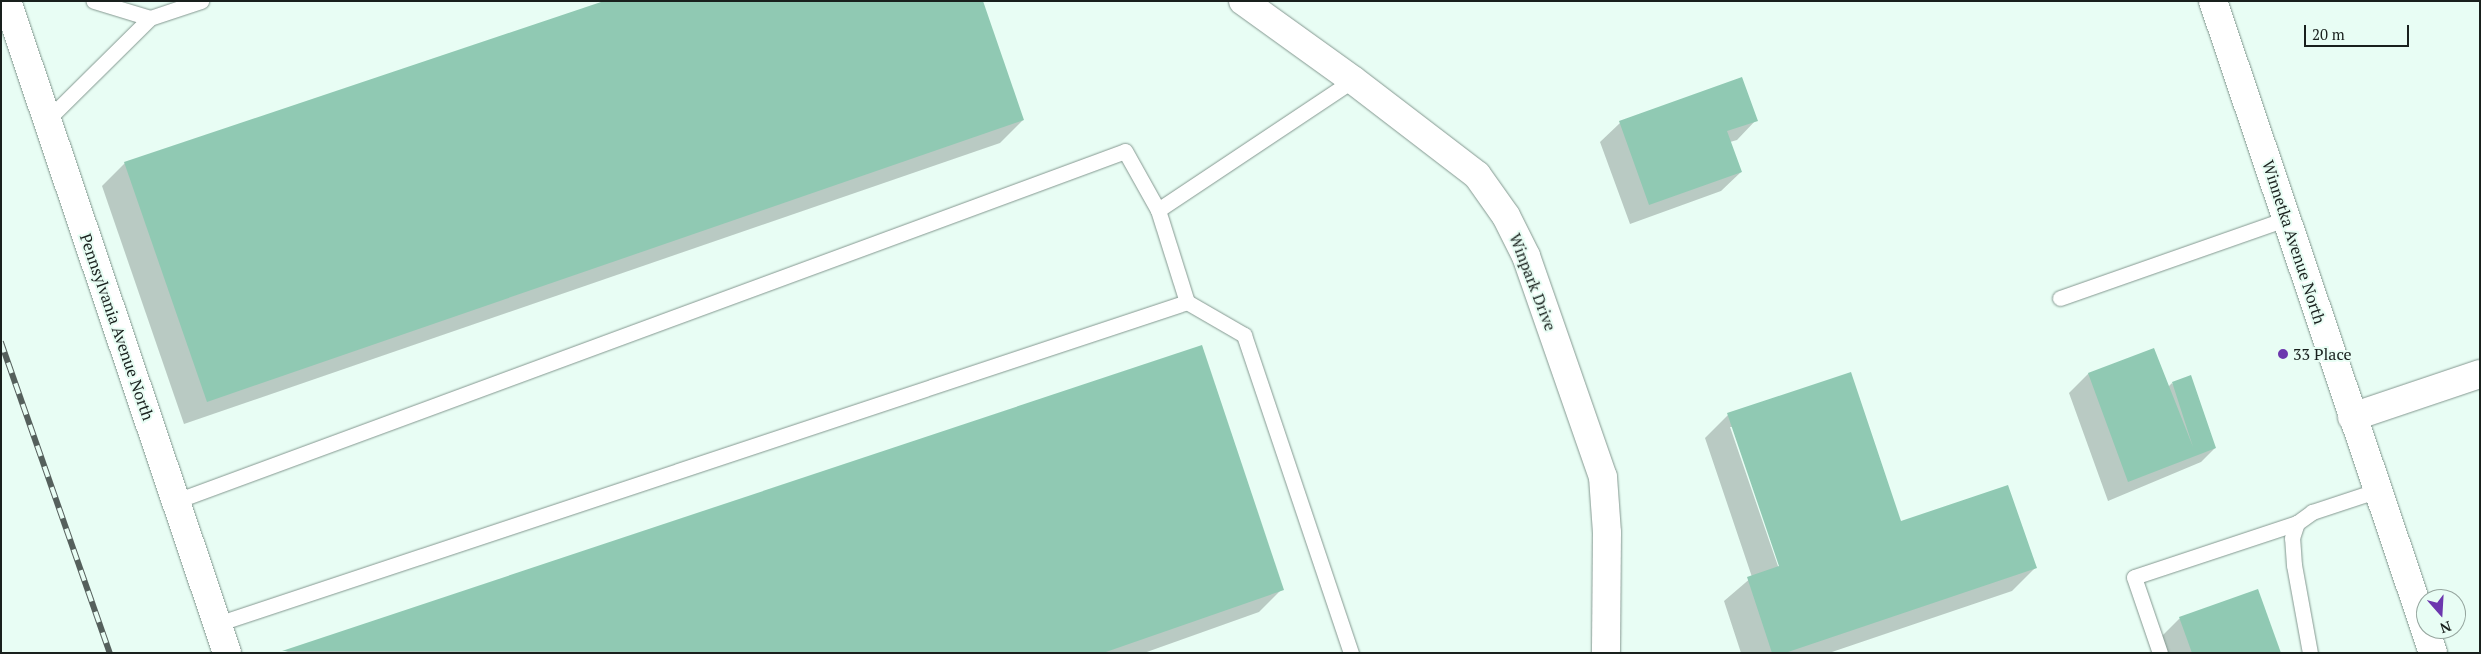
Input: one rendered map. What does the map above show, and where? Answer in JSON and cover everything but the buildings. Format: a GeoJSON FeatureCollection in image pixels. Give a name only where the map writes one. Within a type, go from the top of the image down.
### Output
{"type":"FeatureCollection","features":[{"type":"Feature","properties":{"kind":"street","name":"Pennsylvania Avenue North"},"geometry":{"type":"LineString","coordinates":[[7,1],[227,653]]}},
{"type":"Feature","properties":{"kind":"street","name":"Winpark Drive"},"geometry":{"type":"LineString","coordinates":[[1243,1],[1353,80],[1477,175],[1506,216],[1526,256],[1603,477],[1607,533],[1606,653]]}},
{"type":"Feature","properties":{"kind":"street","name":"Winnetka Avenue North"},"geometry":{"type":"LineString","coordinates":[[2213,1],[2433,653]]}},
{"type":"Feature","properties":{"kind":"street"},"geometry":{"type":"LineString","coordinates":[[2352,417],[2480,374]]}},
{"type":"Feature","properties":{"kind":"lane"},"geometry":{"type":"LineString","coordinates":[[94,1],[150,18]]}},
{"type":"Feature","properties":{"kind":"lane"},"geometry":{"type":"LineString","coordinates":[[47,120],[150,18],[201,1]]}},
{"type":"Feature","properties":{"kind":"lane"},"geometry":{"type":"LineString","coordinates":[[1158,210],[1353,80]]}},
{"type":"Feature","properties":{"kind":"lane"},"geometry":{"type":"LineString","coordinates":[[176,501],[1125,151],[1158,210],[1186,302],[1244,335],[1352,653]]}},
{"type":"Feature","properties":{"kind":"lane"},"geometry":{"type":"LineString","coordinates":[[2060,298],[2286,219]]}},
{"type":"Feature","properties":{"kind":"lane"},"geometry":{"type":"LineString","coordinates":[[217,624],[1186,302]]}},
{"type":"Feature","properties":{"kind":"lane"},"geometry":{"type":"LineString","coordinates":[[2160,653],[2134,577],[2297,523],[2312,512],[2379,490]]}},
{"type":"Feature","properties":{"kind":"lane"},"geometry":{"type":"LineString","coordinates":[[2297,523],[2292,538],[2294,565],[2310,653]]}},
{"type":"Feature","properties":{"kind":"railway"},"geometry":{"type":"LineString","coordinates":[[1,342],[110,653]]}},
{"type":"Feature","properties":{"kind":"place","name":"33 Place"},"geometry":{"type":"Point","coordinates":[2283,354]}}]}
